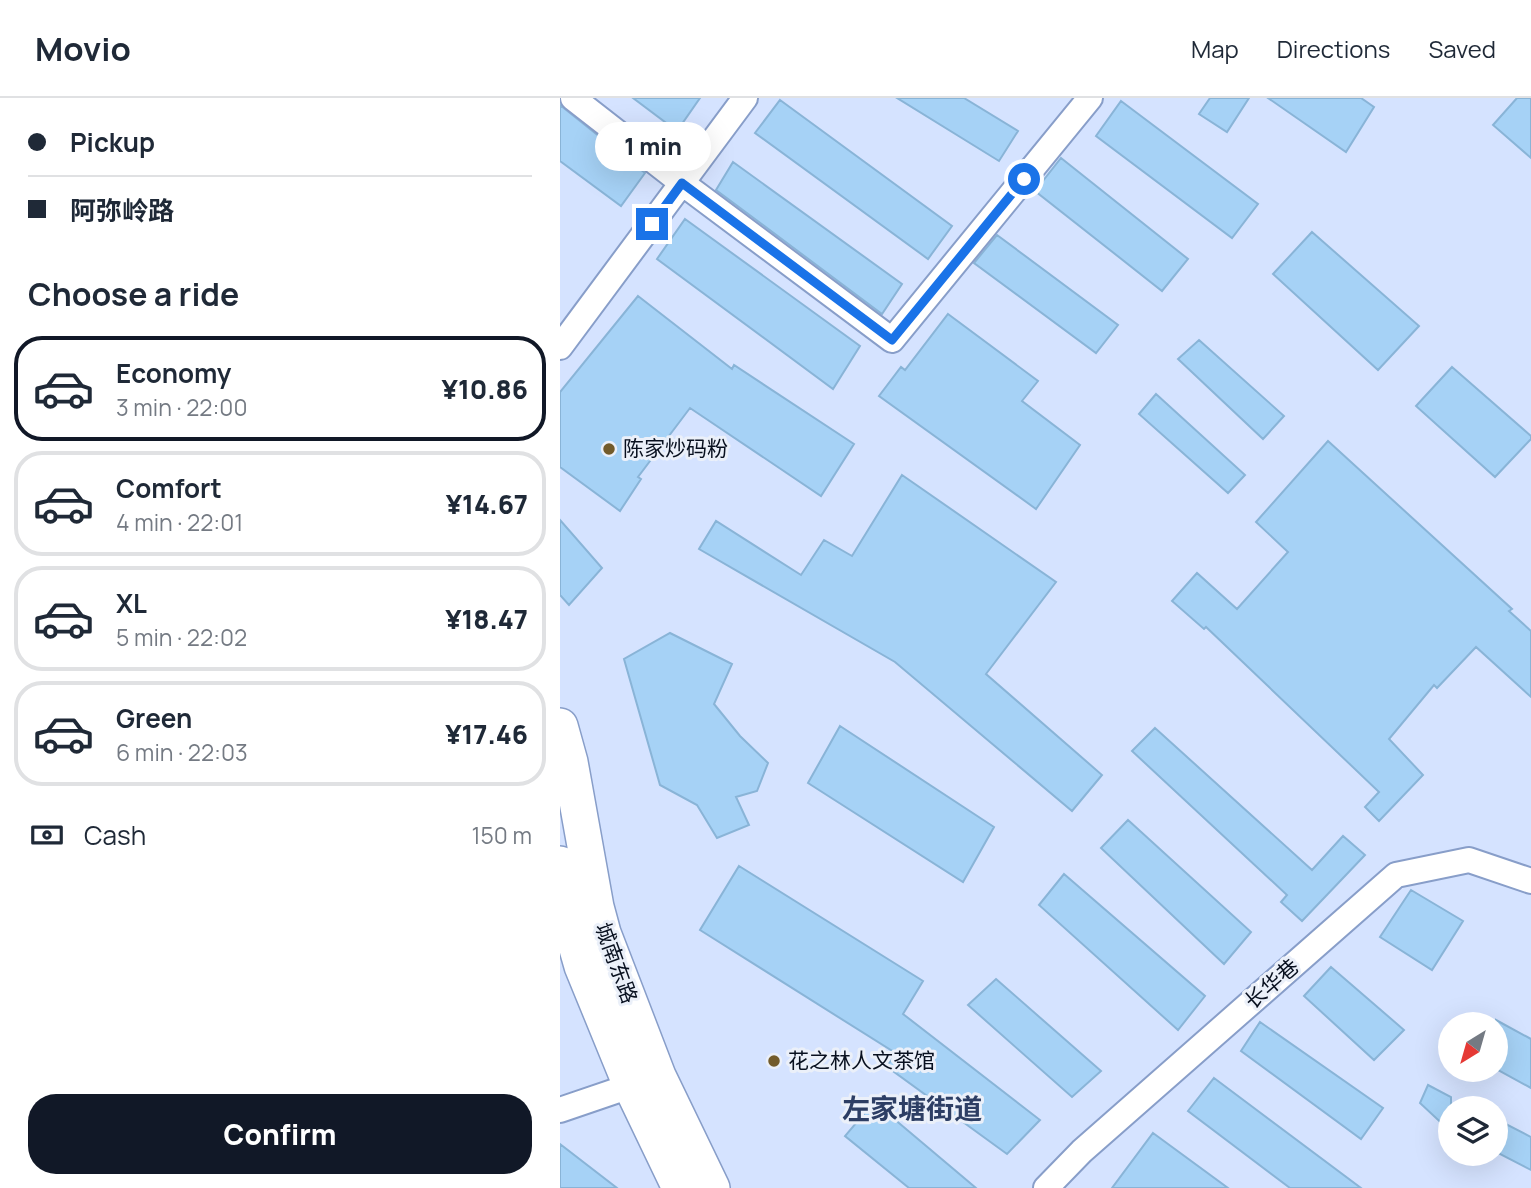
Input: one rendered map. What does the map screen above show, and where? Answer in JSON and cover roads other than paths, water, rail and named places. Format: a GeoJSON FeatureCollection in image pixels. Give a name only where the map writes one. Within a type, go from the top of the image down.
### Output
{"type":"FeatureCollection","features":[{"type":"Feature","properties":{"kind":"main road","name":"城南东路"},"geometry":{"type":"LineString","coordinates":[[560,726],[570,762],[596,907],[645,1082],[680,1188]]}},
{"type":"Feature","properties":{"kind":"main road","name":"城南东路"},"geometry":{"type":"LineString","coordinates":[[560,864],[572,930],[582,966],[645,1082],[712,1188]]}},
{"type":"Feature","properties":{"kind":"street"},"geometry":{"type":"LineString","coordinates":[[573,98],[892,340],[1090,98]]}},
{"type":"Feature","properties":{"kind":"street"},"geometry":{"type":"LineString","coordinates":[[560,347],[745,98]]}},
{"type":"Feature","properties":{"kind":"street","name":"长华巷"},"geometry":{"type":"LineString","coordinates":[[1046,1188],[1093,1142],[1396,874],[1469,860],[1531,881]]}},
{"type":"Feature","properties":{"kind":"street"},"geometry":{"type":"LineString","coordinates":[[560,1111],[645,1082]]}},
{"type":"Feature","properties":{"kind":"place","name":"陈家炒码粉"},"geometry":{"type":"Point","coordinates":[609,449]}},
{"type":"Feature","properties":{"kind":"place","name":"花之林人文茶馆"},"geometry":{"type":"Point","coordinates":[774,1061]}},
{"type":"Feature","properties":{"kind":"district","name":"左家塘街道"},"geometry":{"type":"Point","coordinates":[912,1109]}}]}
